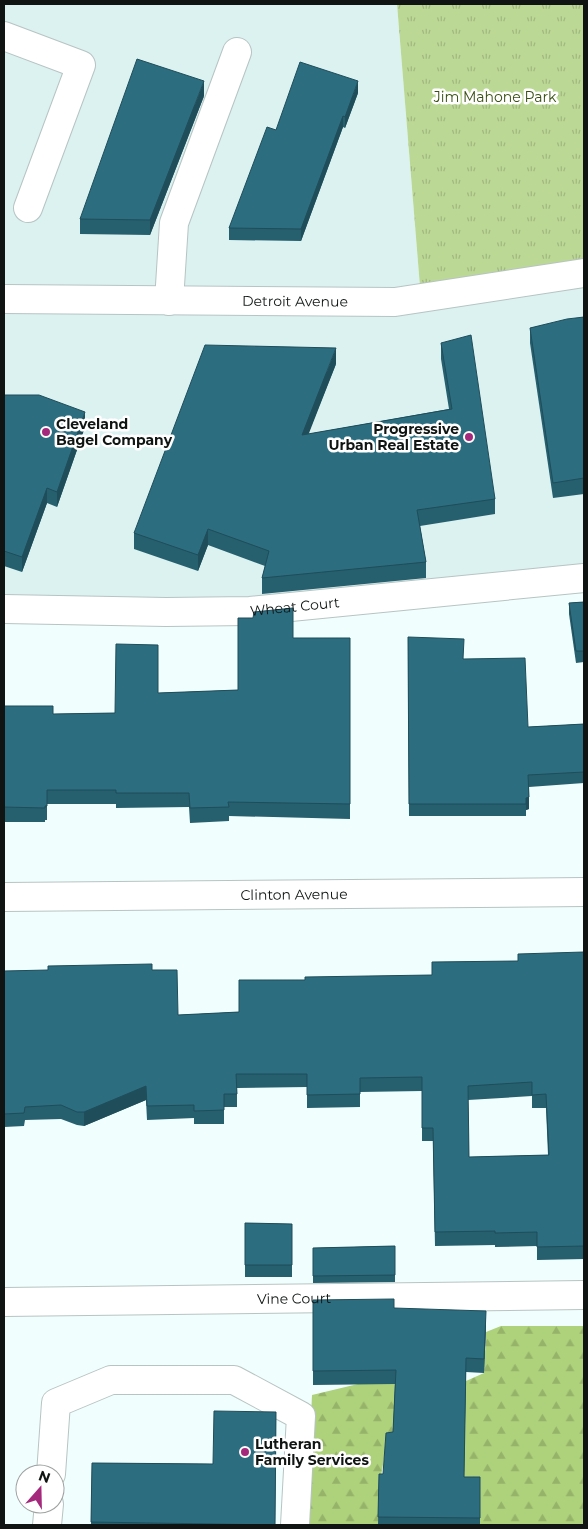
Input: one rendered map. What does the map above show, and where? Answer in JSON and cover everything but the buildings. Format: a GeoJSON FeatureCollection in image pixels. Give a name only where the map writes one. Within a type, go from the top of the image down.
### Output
{"type":"FeatureCollection","features":[{"type":"Feature","properties":{"kind":"main road"},"geometry":{"type":"LineString","coordinates":[[4,36],[81,65],[28,208]]}},
{"type":"Feature","properties":{"kind":"main road"},"geometry":{"type":"LineString","coordinates":[[169,301],[174,222],[237,52]]}},
{"type":"Feature","properties":{"kind":"main road","name":"Detroit Avenue"},"geometry":{"type":"LineString","coordinates":[[4,299],[395,302],[584,273]]}},
{"type":"Feature","properties":{"kind":"main road","name":"Wheat Court"},"geometry":{"type":"LineString","coordinates":[[4,610],[250,611],[584,578]]}},
{"type":"Feature","properties":{"kind":"main road","name":"Clinton Avenue"},"geometry":{"type":"LineString","coordinates":[[4,897],[584,892]]}},
{"type":"Feature","properties":{"kind":"main road","name":"Vine Court"},"geometry":{"type":"LineString","coordinates":[[4,1302],[584,1295]]}},
{"type":"Feature","properties":{"kind":"main road"},"geometry":{"type":"LineString","coordinates":[[52,1464],[56,1402],[111,1380],[234,1380],[301,1416],[295,1525]]}},
{"type":"Feature","properties":{"kind":"shaded area"},"geometry":{"type":"Polygon","coordinates":[[[4,4],[397,4],[421,299],[584,273],[584,578],[250,611],[4,609],[4,4]]]}},
{"type":"Feature","properties":{"kind":"green space","name":"Jim Mahone Park"},"geometry":{"type":"Polygon","coordinates":[[[397,4],[584,4],[584,273],[421,299],[397,4]]]}},
{"type":"Feature","properties":{"kind":"green space"},"geometry":{"type":"Polygon","coordinates":[[[501,1326],[584,1326],[584,1525],[480,1525],[480,1491],[454,1471],[466,1381],[484,1373],[486,1332],[501,1326]]]}},
{"type":"Feature","properties":{"kind":"green space"},"geometry":{"type":"Polygon","coordinates":[[[407,1340],[393,1446],[386,1447],[379,1488],[379,1525],[306,1525],[312,1395],[358,1384],[407,1340]]]}},
{"type":"Feature","properties":{"kind":"place","name":"Cleveland Bagel Company"},"geometry":{"type":"Point","coordinates":[46,432]}},
{"type":"Feature","properties":{"kind":"place","name":"Progressive Urban Real Estate"},"geometry":{"type":"Point","coordinates":[469,437]}},
{"type":"Feature","properties":{"kind":"place","name":"Lutheran Family Services"},"geometry":{"type":"Point","coordinates":[245,1452]}}]}
